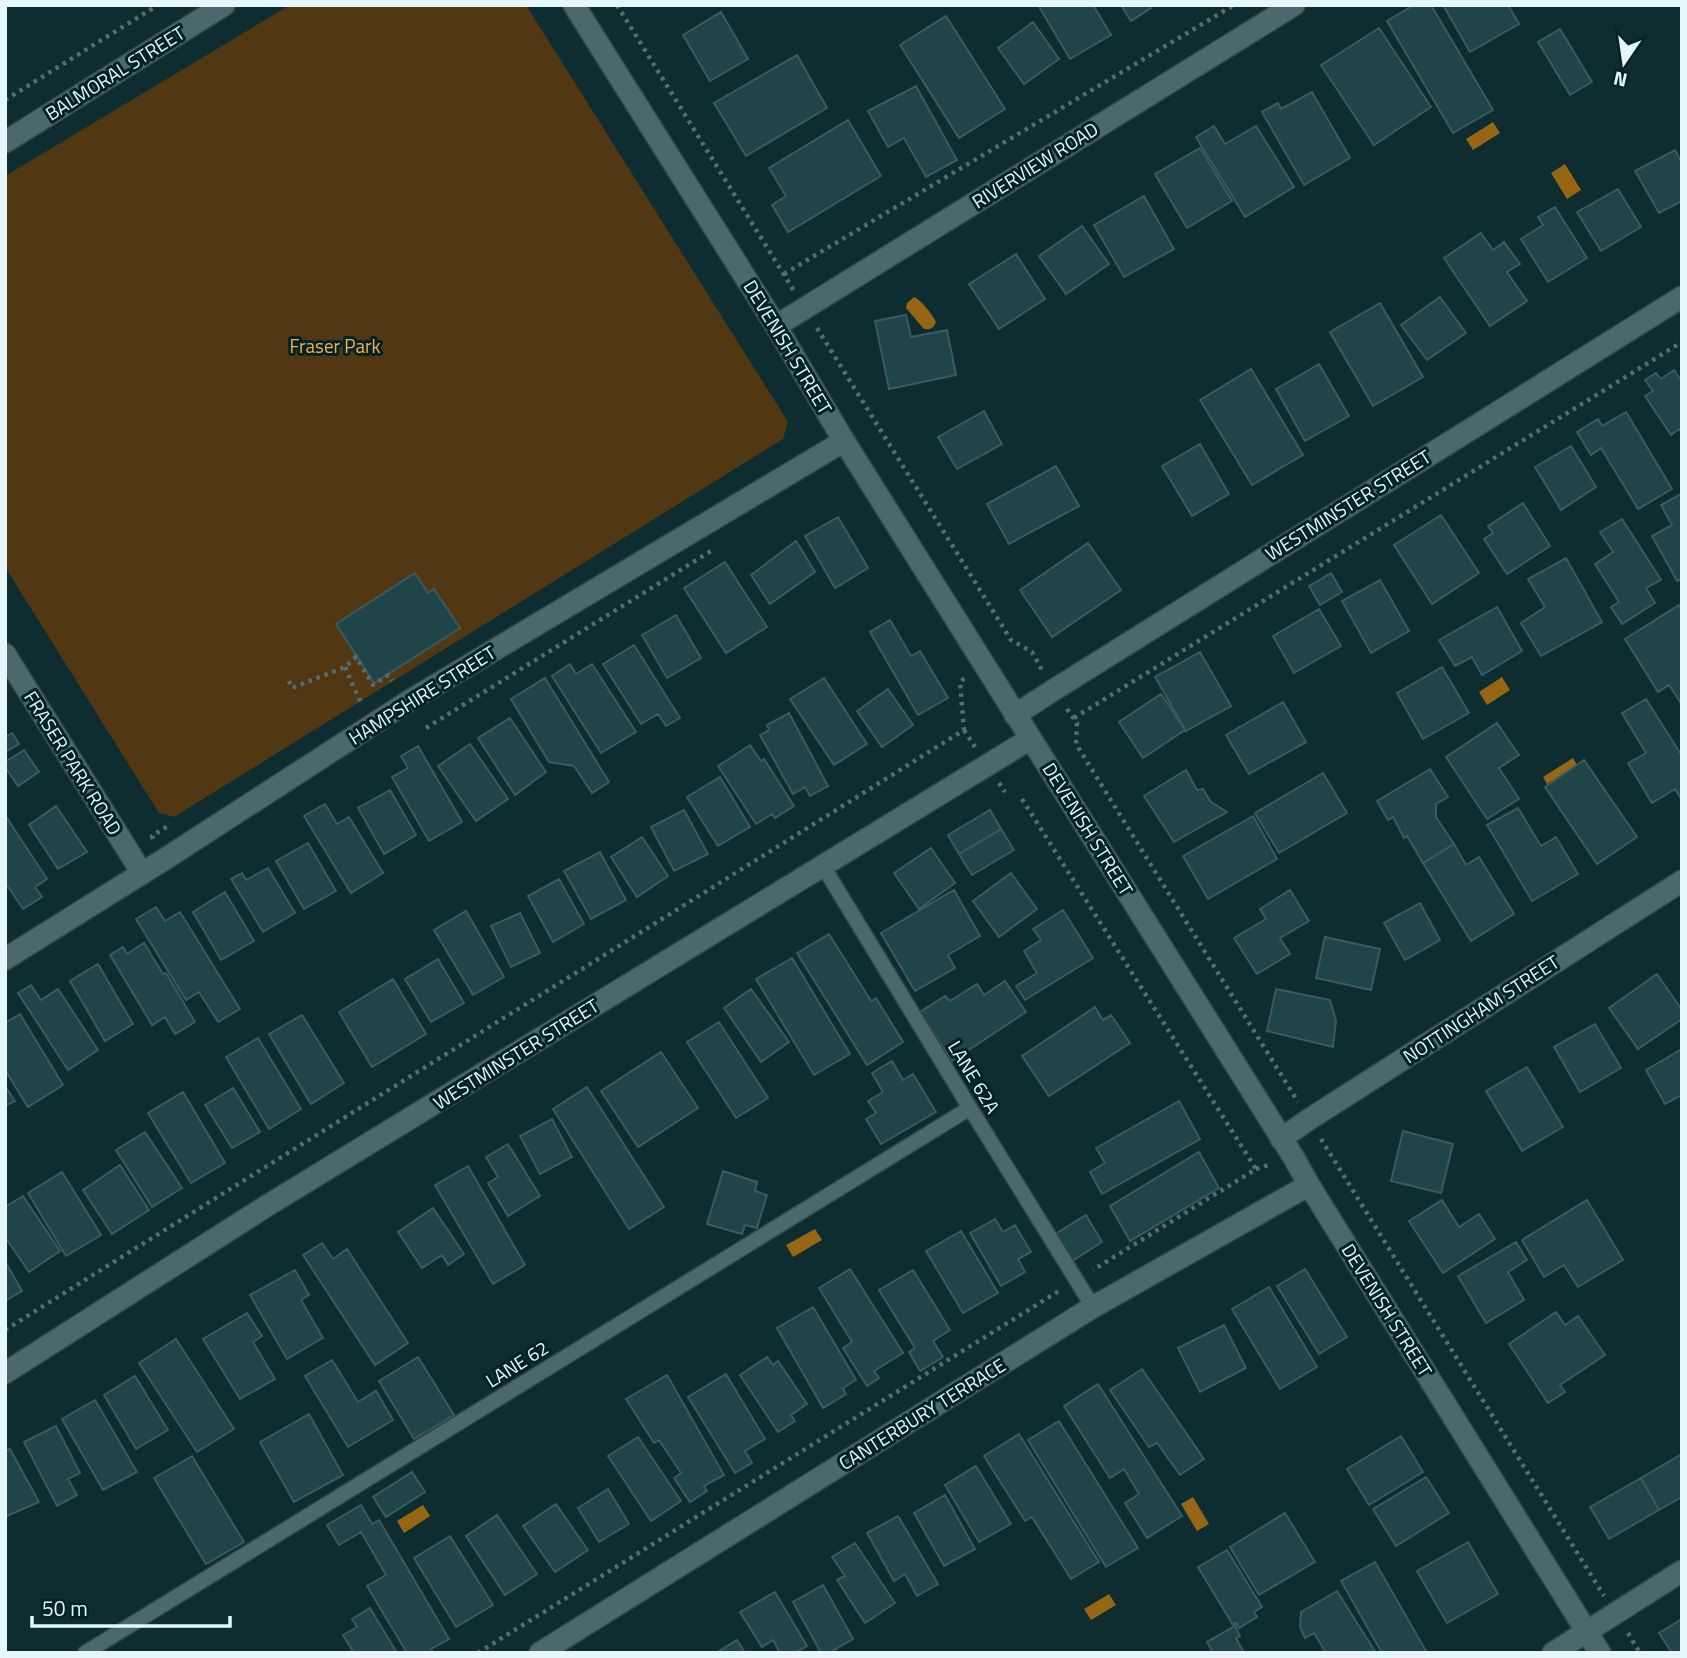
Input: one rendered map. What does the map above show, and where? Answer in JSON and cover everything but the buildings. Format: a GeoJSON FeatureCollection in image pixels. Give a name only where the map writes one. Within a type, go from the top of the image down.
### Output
{"type":"FeatureCollection","features":[{"type":"Feature","properties":{"kind":"street","name":"BALMORAL STREET"},"geometry":{"type":"LineString","coordinates":[[5,142],[224,5]]}},
{"type":"Feature","properties":{"kind":"street","name":"DEVENISH STREET"},"geometry":{"type":"LineString","coordinates":[[574,5],[1600,1653]]}},
{"type":"Feature","properties":{"kind":"street","name":"RIVERVIEW ROAD"},"geometry":{"type":"LineString","coordinates":[[776,326],[1294,5]]}},
{"type":"Feature","properties":{"kind":"street","name":"WESTMINSTER STREET"},"geometry":{"type":"LineString","coordinates":[[1015,715],[1682,297]]}},
{"type":"Feature","properties":{"kind":"street","name":"HAMPSHIRE STREET"},"geometry":{"type":"LineString","coordinates":[[5,959],[409,701],[845,441]]}},
{"type":"Feature","properties":{"kind":"street","name":"FRASER PARK ROAD"},"geometry":{"type":"LineString","coordinates":[[5,653],[142,873]]}},
{"type":"Feature","properties":{"kind":"street","name":"WESTMINSTER STREET"},"geometry":{"type":"LineString","coordinates":[[5,1373],[265,1208],[1030,739]]}},
{"type":"Feature","properties":{"kind":"street","name":"NOTTINGHAM STREET"},"geometry":{"type":"LineString","coordinates":[[1281,1139],[1308,1119],[1682,881]]}},
{"type":"Feature","properties":{"kind":"street","name":"CANTERBURY TERRACE"},"geometry":{"type":"LineString","coordinates":[[540,1653],[1093,1307],[1309,1185]]}},
{"type":"Feature","properties":{"kind":"street"},"geometry":{"type":"LineString","coordinates":[[1553,1653],[1682,1571]]}},
{"type":"Feature","properties":{"kind":"lane","name":"LANE 62A"},"geometry":{"type":"LineString","coordinates":[[823,866],[1093,1307]]}},
{"type":"Feature","properties":{"kind":"lane","name":"LANE 62"},"geometry":{"type":"LineString","coordinates":[[85,1653],[970,1108]]}},
{"type":"Feature","properties":{"kind":"path"},"geometry":{"type":"LineString","coordinates":[[5,100],[158,5]]}},
{"type":"Feature","properties":{"kind":"path"},"geometry":{"type":"LineString","coordinates":[[617,5],[1011,640],[1032,652],[1052,691],[1074,718],[1077,723],[1076,744],[1640,1653]]}},
{"type":"Feature","properties":{"kind":"path"},"geometry":{"type":"LineString","coordinates":[[784,274],[1234,5]]}},
{"type":"Feature","properties":{"kind":"path"},"geometry":{"type":"LineString","coordinates":[[1074,718],[1682,342]]}},
{"type":"Feature","properties":{"kind":"path"},"geometry":{"type":"LineString","coordinates":[[426,728],[716,548]]}},
{"type":"Feature","properties":{"kind":"path"},"geometry":{"type":"LineString","coordinates":[[960,682],[1011,640]]}},
{"type":"Feature","properties":{"kind":"path"},"geometry":{"type":"LineString","coordinates":[[289,681],[292,688],[345,667],[356,657],[373,685],[388,675],[392,681]]}},
{"type":"Feature","properties":{"kind":"path"},"geometry":{"type":"LineString","coordinates":[[345,667],[362,706]]}},
{"type":"Feature","properties":{"kind":"path"},"geometry":{"type":"LineString","coordinates":[[5,1330],[964,730],[960,673]]}},
{"type":"Feature","properties":{"kind":"path"},"geometry":{"type":"LineString","coordinates":[[478,1653],[1256,1169],[1022,799]]}},
{"type":"Feature","properties":{"kind":"green space","name":"Fraser Park"},"geometry":{"type":"Polygon","coordinates":[[[290,5],[526,5],[788,422],[783,439],[174,817],[159,813],[5,567],[5,176],[290,5]]]}},
{"type":"Feature","properties":{"kind":"shaded area"},"geometry":{"type":"Polygon","coordinates":[[[1493,122],[1500,133],[1473,150],[1466,139],[1493,122]]]}},
{"type":"Feature","properties":{"kind":"shaded area"},"geometry":{"type":"Polygon","coordinates":[[[1565,164],[1581,190],[1567,199],[1551,173],[1565,164]]]}},
{"type":"Feature","properties":{"kind":"shaded area"},"geometry":{"type":"Polygon","coordinates":[[[914,297],[923,304],[936,322],[931,328],[924,329],[906,308],[907,303],[914,297]]]}},
{"type":"Feature","properties":{"kind":"shaded area"},"geometry":{"type":"Polygon","coordinates":[[[1502,677],[1510,690],[1487,705],[1479,692],[1502,677]]]}},
{"type":"Feature","properties":{"kind":"shaded area"},"geometry":{"type":"Polygon","coordinates":[[[1573,758],[1577,765],[1547,784],[1543,777],[1573,758]]]}},
{"type":"Feature","properties":{"kind":"shaded area"},"geometry":{"type":"Polygon","coordinates":[[[815,1229],[822,1240],[793,1257],[786,1245],[815,1229]]]}},
{"type":"Feature","properties":{"kind":"shaded area"},"geometry":{"type":"Polygon","coordinates":[[[1193,1497],[1209,1524],[1197,1531],[1181,1504],[1193,1497]]]}},
{"type":"Feature","properties":{"kind":"shaded area"},"geometry":{"type":"Polygon","coordinates":[[[423,1505],[430,1516],[404,1533],[397,1521],[423,1505]]]}},
{"type":"Feature","properties":{"kind":"shaded area"},"geometry":{"type":"Polygon","coordinates":[[[1109,1594],[1116,1605],[1091,1620],[1084,1609],[1109,1594]]]}}]}
